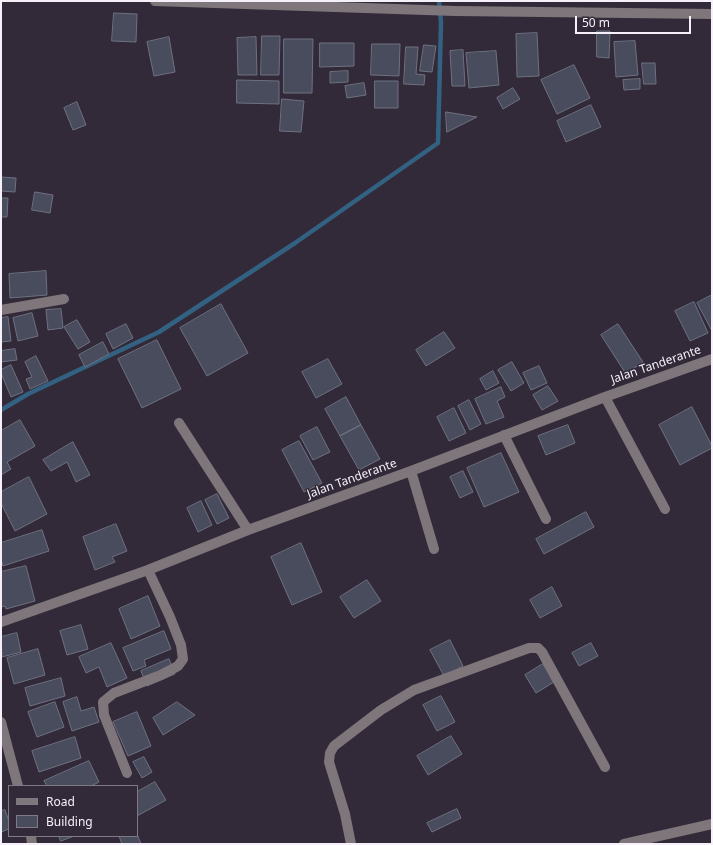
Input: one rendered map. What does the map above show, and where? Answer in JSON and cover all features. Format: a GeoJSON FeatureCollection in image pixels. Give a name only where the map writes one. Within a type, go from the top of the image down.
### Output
{"type":"FeatureCollection","features":[{"type":"Feature","properties":{"kind":"street"},"geometry":{"type":"LineString","coordinates":[[154,1],[455,11],[712,14]]}},
{"type":"Feature","properties":{"kind":"street"},"geometry":{"type":"LineString","coordinates":[[1,310],[64,299]]}},
{"type":"Feature","properties":{"kind":"street","name":"Jalan Tanderante"},"geometry":{"type":"LineString","coordinates":[[1,622],[148,570],[248,530],[411,471],[605,397],[712,359]]}},
{"type":"Feature","properties":{"kind":"street"},"geometry":{"type":"LineString","coordinates":[[605,397],[666,509]]}},
{"type":"Feature","properties":{"kind":"street"},"geometry":{"type":"LineString","coordinates":[[179,423],[248,530]]}},
{"type":"Feature","properties":{"kind":"street"},"geometry":{"type":"LineString","coordinates":[[504,435],[546,519]]}},
{"type":"Feature","properties":{"kind":"street"},"geometry":{"type":"LineString","coordinates":[[411,471],[434,548]]}},
{"type":"Feature","properties":{"kind":"street"},"geometry":{"type":"LineString","coordinates":[[127,773],[104,715],[103,702],[114,694],[161,675],[178,666],[183,659],[181,645],[170,617],[148,570]]}},
{"type":"Feature","properties":{"kind":"street"},"geometry":{"type":"LineString","coordinates":[[351,844],[345,814],[329,762],[330,754],[334,746],[381,710],[414,690],[529,648],[538,648],[542,652],[605,767]]}},
{"type":"Feature","properties":{"kind":"street"},"geometry":{"type":"LineString","coordinates":[[1,722],[18,785]]}},
{"type":"Feature","properties":{"kind":"street"},"geometry":{"type":"LineString","coordinates":[[624,844],[712,824]]}},
{"type":"Feature","properties":{"kind":"building"},"geometry":{"type":"Polygon","coordinates":[[[114,13],[137,14],[136,42],[112,41],[114,13]]]}},
{"type":"Feature","properties":{"kind":"building"},"geometry":{"type":"Polygon","coordinates":[[[597,31],[610,31],[609,58],[597,57],[597,31]]]}},
{"type":"Feature","properties":{"kind":"building"},"geometry":{"type":"Polygon","coordinates":[[[537,33],[539,76],[517,77],[516,34],[537,33]]]}},
{"type":"Feature","properties":{"kind":"building"},"geometry":{"type":"Polygon","coordinates":[[[262,36],[280,36],[279,75],[261,75],[262,36]]]}},
{"type":"Feature","properties":{"kind":"building"},"geometry":{"type":"Polygon","coordinates":[[[169,37],[175,72],[154,76],[147,42],[169,37]]]}},
{"type":"Feature","properties":{"kind":"building"},"geometry":{"type":"Polygon","coordinates":[[[256,37],[257,75],[238,75],[237,38],[256,37]]]}},
{"type":"Feature","properties":{"kind":"building"},"geometry":{"type":"Polygon","coordinates":[[[284,39],[313,39],[312,93],[284,93],[284,39]]]}},
{"type":"Feature","properties":{"kind":"building"},"geometry":{"type":"Polygon","coordinates":[[[635,41],[638,75],[616,77],[614,42],[635,41]]]}},
{"type":"Feature","properties":{"kind":"building"},"geometry":{"type":"Polygon","coordinates":[[[320,43],[354,43],[354,66],[320,67],[320,43]]]}},
{"type":"Feature","properties":{"kind":"building"},"geometry":{"type":"Polygon","coordinates":[[[372,44],[400,44],[399,76],[371,75],[372,44]]]}},
{"type":"Feature","properties":{"kind":"building"},"geometry":{"type":"Polygon","coordinates":[[[424,45],[436,46],[432,72],[420,71],[424,45]]]}},
{"type":"Feature","properties":{"kind":"building"},"geometry":{"type":"Polygon","coordinates":[[[406,47],[418,47],[416,74],[425,75],[424,85],[404,84],[406,47]]]}},
{"type":"Feature","properties":{"kind":"building"},"geometry":{"type":"Polygon","coordinates":[[[463,50],[465,86],[452,86],[450,51],[463,50]]]}},
{"type":"Feature","properties":{"kind":"building"},"geometry":{"type":"Polygon","coordinates":[[[496,51],[499,85],[469,88],[466,53],[496,51]]]}},
{"type":"Feature","properties":{"kind":"building"},"geometry":{"type":"Polygon","coordinates":[[[642,63],[655,63],[656,84],[644,84],[642,63]]]}},
{"type":"Feature","properties":{"kind":"building"},"geometry":{"type":"Polygon","coordinates":[[[574,65],[590,98],[557,114],[541,80],[574,65]]]}},
{"type":"Feature","properties":{"kind":"building"},"geometry":{"type":"Polygon","coordinates":[[[348,71],[348,82],[330,83],[330,72],[348,71]]]}},
{"type":"Feature","properties":{"kind":"building"},"geometry":{"type":"Polygon","coordinates":[[[640,79],[640,89],[624,90],[623,80],[640,79]]]}},
{"type":"Feature","properties":{"kind":"building"},"geometry":{"type":"Polygon","coordinates":[[[237,80],[279,81],[279,104],[237,103],[237,80]]]}},
{"type":"Feature","properties":{"kind":"building"},"geometry":{"type":"Polygon","coordinates":[[[375,81],[398,81],[398,108],[375,108],[375,81]]]}},
{"type":"Feature","properties":{"kind":"building"},"geometry":{"type":"Polygon","coordinates":[[[364,83],[366,95],[347,98],[345,86],[364,83]]]}},
{"type":"Feature","properties":{"kind":"building"},"geometry":{"type":"Polygon","coordinates":[[[513,88],[520,99],[503,109],[497,98],[513,88]]]}},
{"type":"Feature","properties":{"kind":"building"},"geometry":{"type":"Polygon","coordinates":[[[282,99],[304,101],[301,132],[280,131],[282,99]]]}},
{"type":"Feature","properties":{"kind":"building"},"geometry":{"type":"Polygon","coordinates":[[[77,102],[86,125],[73,130],[64,108],[77,102]]]}},
{"type":"Feature","properties":{"kind":"building"},"geometry":{"type":"Polygon","coordinates":[[[591,105],[601,127],[566,142],[557,121],[591,105]]]}},
{"type":"Feature","properties":{"kind":"building"},"geometry":{"type":"Polygon","coordinates":[[[446,112],[477,117],[447,132],[446,112]]]}},
{"type":"Feature","properties":{"kind":"building"},"geometry":{"type":"Polygon","coordinates":[[[1,177],[16,178],[15,192],[1,191],[1,177]]]}},
{"type":"Feature","properties":{"kind":"building"},"geometry":{"type":"Polygon","coordinates":[[[35,192],[53,195],[50,213],[32,210],[35,192]]]}},
{"type":"Feature","properties":{"kind":"building"},"geometry":{"type":"Polygon","coordinates":[[[1,198],[8,198],[7,217],[1,217],[1,198]]]}},
{"type":"Feature","properties":{"kind":"building"},"geometry":{"type":"Polygon","coordinates":[[[46,271],[47,295],[10,298],[9,274],[46,271]]]}},
{"type":"Feature","properties":{"kind":"building"},"geometry":{"type":"Polygon","coordinates":[[[712,295],[712,331],[697,303],[712,295]]]}},
{"type":"Feature","properties":{"kind":"building"},"geometry":{"type":"Polygon","coordinates":[[[694,302],[708,333],[690,341],[675,311],[694,302]]]}},
{"type":"Feature","properties":{"kind":"building"},"geometry":{"type":"Polygon","coordinates":[[[221,304],[248,353],[207,376],[180,328],[221,304]]]}},
{"type":"Feature","properties":{"kind":"building"},"geometry":{"type":"Polygon","coordinates":[[[61,309],[63,328],[48,330],[46,310],[61,309]]]}},
{"type":"Feature","properties":{"kind":"building"},"geometry":{"type":"Polygon","coordinates":[[[32,313],[38,336],[18,341],[13,318],[32,313]]]}},
{"type":"Feature","properties":{"kind":"building"},"geometry":{"type":"Polygon","coordinates":[[[8,317],[11,341],[1,342],[1,318],[8,317]]]}},
{"type":"Feature","properties":{"kind":"building"},"geometry":{"type":"Polygon","coordinates":[[[77,320],[90,342],[78,349],[64,327],[77,320]]]}},
{"type":"Feature","properties":{"kind":"building"},"geometry":{"type":"Polygon","coordinates":[[[126,324],[133,338],[113,349],[106,334],[126,324]]]}},
{"type":"Feature","properties":{"kind":"building"},"geometry":{"type":"Polygon","coordinates":[[[618,324],[643,362],[626,374],[601,335],[618,324]]]}},
{"type":"Feature","properties":{"kind":"building"},"geometry":{"type":"Polygon","coordinates":[[[444,332],[455,348],[426,366],[416,350],[444,332]]]}},
{"type":"Feature","properties":{"kind":"building"},"geometry":{"type":"Polygon","coordinates":[[[157,340],[181,389],[142,408],[118,359],[157,340]]]}},
{"type":"Feature","properties":{"kind":"building"},"geometry":{"type":"Polygon","coordinates":[[[103,342],[109,354],[85,367],[79,355],[103,342]]]}},
{"type":"Feature","properties":{"kind":"building"},"geometry":{"type":"Polygon","coordinates":[[[15,349],[17,360],[1,362],[1,351],[15,349]]]}},
{"type":"Feature","properties":{"kind":"building"},"geometry":{"type":"Polygon","coordinates":[[[36,356],[48,381],[30,389],[26,379],[32,377],[25,362],[36,356]]]}},
{"type":"Feature","properties":{"kind":"building"},"geometry":{"type":"Polygon","coordinates":[[[328,359],[342,384],[316,398],[302,372],[328,359]]]}},
{"type":"Feature","properties":{"kind":"building"},"geometry":{"type":"Polygon","coordinates":[[[512,362],[524,383],[511,391],[498,370],[512,362]]]}},
{"type":"Feature","properties":{"kind":"building"},"geometry":{"type":"Polygon","coordinates":[[[11,365],[23,392],[11,397],[1,370],[11,365]]]}},
{"type":"Feature","properties":{"kind":"building"},"geometry":{"type":"Polygon","coordinates":[[[539,366],[547,383],[531,390],[523,373],[539,366]]]}},
{"type":"Feature","properties":{"kind":"building"},"geometry":{"type":"Polygon","coordinates":[[[493,371],[499,383],[486,390],[480,379],[493,371]]]}},
{"type":"Feature","properties":{"kind":"building"},"geometry":{"type":"Polygon","coordinates":[[[548,386],[558,401],[542,410],[533,395],[548,386]]]}},
{"type":"Feature","properties":{"kind":"building"},"geometry":{"type":"Polygon","coordinates":[[[501,387],[505,397],[497,401],[504,417],[486,424],[475,399],[501,387]]]}},
{"type":"Feature","properties":{"kind":"building"},"geometry":{"type":"Polygon","coordinates":[[[346,397],[361,425],[340,436],[325,409],[346,397]]]}},
{"type":"Feature","properties":{"kind":"building"},"geometry":{"type":"Polygon","coordinates":[[[469,400],[481,424],[470,430],[458,406],[469,400]]]}},
{"type":"Feature","properties":{"kind":"building"},"geometry":{"type":"Polygon","coordinates":[[[692,407],[712,448],[680,465],[659,425],[692,407]]]}},
{"type":"Feature","properties":{"kind":"building"},"geometry":{"type":"Polygon","coordinates":[[[454,408],[466,433],[449,441],[437,417],[454,408]]]}},
{"type":"Feature","properties":{"kind":"building"},"geometry":{"type":"Polygon","coordinates":[[[20,420],[35,446],[7,462],[11,469],[1,475],[1,431],[20,420]]]}},
{"type":"Feature","properties":{"kind":"building"},"geometry":{"type":"Polygon","coordinates":[[[361,425],[380,459],[359,470],[340,436],[361,425]]]}},
{"type":"Feature","properties":{"kind":"building"},"geometry":{"type":"Polygon","coordinates":[[[568,425],[575,443],[546,455],[538,436],[568,425]]]}},
{"type":"Feature","properties":{"kind":"building"},"geometry":{"type":"Polygon","coordinates":[[[317,427],[330,452],[313,460],[300,436],[317,427]]]}},
{"type":"Feature","properties":{"kind":"building"},"geometry":{"type":"Polygon","coordinates":[[[299,441],[322,483],[304,492],[282,450],[299,441]]]}},
{"type":"Feature","properties":{"kind":"building"},"geometry":{"type":"Polygon","coordinates":[[[73,442],[90,475],[76,482],[67,462],[51,471],[43,460],[73,442]]]}},
{"type":"Feature","properties":{"kind":"building"},"geometry":{"type":"Polygon","coordinates":[[[501,453],[519,492],[484,507],[467,468],[501,453]]]}},
{"type":"Feature","properties":{"kind":"building"},"geometry":{"type":"Polygon","coordinates":[[[463,471],[473,492],[460,498],[450,477],[463,471]]]}},
{"type":"Feature","properties":{"kind":"building"},"geometry":{"type":"Polygon","coordinates":[[[29,477],[47,514],[15,531],[1,503],[1,492],[29,477]]]}},
{"type":"Feature","properties":{"kind":"building"},"geometry":{"type":"Polygon","coordinates":[[[217,494],[229,518],[217,524],[205,500],[217,494]]]}},
{"type":"Feature","properties":{"kind":"building"},"geometry":{"type":"Polygon","coordinates":[[[201,501],[212,525],[198,532],[187,508],[201,501]]]}},
{"type":"Feature","properties":{"kind":"building"},"geometry":{"type":"Polygon","coordinates":[[[586,512],[594,527],[544,554],[536,539],[586,512]]]}},
{"type":"Feature","properties":{"kind":"building"},"geometry":{"type":"Polygon","coordinates":[[[116,524],[127,551],[112,557],[115,562],[95,570],[83,537],[116,524]]]}},
{"type":"Feature","properties":{"kind":"building"},"geometry":{"type":"Polygon","coordinates":[[[42,530],[49,551],[3,566],[1,559],[1,543],[42,530]]]}},
{"type":"Feature","properties":{"kind":"building"},"geometry":{"type":"Polygon","coordinates":[[[301,543],[322,592],[292,605],[271,557],[301,543]]]}},
{"type":"Feature","properties":{"kind":"building"},"geometry":{"type":"Polygon","coordinates":[[[26,566],[35,601],[6,609],[5,606],[1,607],[1,572],[26,566]]]}},
{"type":"Feature","properties":{"kind":"building"},"geometry":{"type":"Polygon","coordinates":[[[367,580],[381,601],[354,618],[340,597],[367,580]]]}},
{"type":"Feature","properties":{"kind":"building"},"geometry":{"type":"Polygon","coordinates":[[[552,587],[562,606],[540,618],[530,600],[552,587]]]}},
{"type":"Feature","properties":{"kind":"building"},"geometry":{"type":"Polygon","coordinates":[[[148,596],[160,626],[131,639],[119,609],[148,596]]]}},
{"type":"Feature","properties":{"kind":"building"},"geometry":{"type":"Polygon","coordinates":[[[81,625],[88,649],[67,655],[60,631],[81,625]]]}},
{"type":"Feature","properties":{"kind":"building"},"geometry":{"type":"Polygon","coordinates":[[[164,631],[171,649],[144,660],[146,666],[133,671],[123,648],[164,631]]]}},
{"type":"Feature","properties":{"kind":"building"},"geometry":{"type":"Polygon","coordinates":[[[17,633],[21,652],[2,657],[1,637],[17,633]]]}},
{"type":"Feature","properties":{"kind":"building"},"geometry":{"type":"Polygon","coordinates":[[[450,640],[463,666],[444,676],[430,650],[450,640]]]}},
{"type":"Feature","properties":{"kind":"building"},"geometry":{"type":"Polygon","coordinates":[[[111,643],[127,678],[107,687],[99,667],[86,673],[79,657],[111,643]]]}},
{"type":"Feature","properties":{"kind":"building"},"geometry":{"type":"Polygon","coordinates":[[[591,643],[598,656],[579,666],[572,653],[591,643]]]}},
{"type":"Feature","properties":{"kind":"building"},"geometry":{"type":"Polygon","coordinates":[[[38,649],[45,675],[14,684],[7,658],[38,649]]]}},
{"type":"Feature","properties":{"kind":"building"},"geometry":{"type":"Polygon","coordinates":[[[169,659],[175,674],[147,686],[141,671],[169,659]]]}},
{"type":"Feature","properties":{"kind":"building"},"geometry":{"type":"Polygon","coordinates":[[[543,664],[554,682],[536,693],[525,675],[543,664]]]}},
{"type":"Feature","properties":{"kind":"building"},"geometry":{"type":"Polygon","coordinates":[[[61,678],[65,696],[30,706],[25,688],[61,678]]]}},
{"type":"Feature","properties":{"kind":"building"},"geometry":{"type":"Polygon","coordinates":[[[441,696],[455,722],[437,731],[423,705],[441,696]]]}},
{"type":"Feature","properties":{"kind":"building"},"geometry":{"type":"Polygon","coordinates":[[[77,697],[81,711],[94,707],[99,722],[72,731],[63,702],[77,697]]]}},
{"type":"Feature","properties":{"kind":"building"},"geometry":{"type":"Polygon","coordinates":[[[55,702],[64,727],[37,737],[28,712],[55,702]]]}},
{"type":"Feature","properties":{"kind":"building"},"geometry":{"type":"Polygon","coordinates":[[[177,702],[195,715],[163,735],[153,718],[177,702]]]}},
{"type":"Feature","properties":{"kind":"building"},"geometry":{"type":"Polygon","coordinates":[[[137,712],[151,746],[128,756],[113,722],[137,712]]]}},
{"type":"Feature","properties":{"kind":"building"},"geometry":{"type":"Polygon","coordinates":[[[451,736],[462,754],[428,775],[417,756],[451,736]]]}},
{"type":"Feature","properties":{"kind":"building"},"geometry":{"type":"Polygon","coordinates":[[[75,737],[81,758],[39,772],[32,751],[75,737]]]}},
{"type":"Feature","properties":{"kind":"building"},"geometry":{"type":"Polygon","coordinates":[[[144,757],[152,772],[142,778],[133,762],[144,757]]]}},
{"type":"Feature","properties":{"kind":"building"},"geometry":{"type":"Polygon","coordinates":[[[89,761],[99,782],[93,785],[46,785],[44,781],[89,761]]]}},
{"type":"Feature","properties":{"kind":"building"},"geometry":{"type":"Polygon","coordinates":[[[155,782],[166,800],[138,815],[138,791],[155,782]]]}},
{"type":"Feature","properties":{"kind":"building"},"geometry":{"type":"Polygon","coordinates":[[[457,809],[461,818],[432,832],[427,823],[457,809]]]}},
{"type":"Feature","properties":{"kind":"building"},"geometry":{"type":"Polygon","coordinates":[[[5,810],[8,818],[8,829],[1,832],[1,811],[5,810]]]}},
{"type":"Feature","properties":{"kind":"building"},"geometry":{"type":"Polygon","coordinates":[[[138,836],[141,844],[122,844],[119,837],[138,836]]]}},
{"type":"Feature","properties":{"kind":"building"},"geometry":{"type":"Polygon","coordinates":[[[59,837],[71,837],[61,841],[59,837]]]}},
{"type":"Feature","properties":{"kind":"waterway"},"geometry":{"type":"LineString","coordinates":[[1,410],[28,394],[159,332],[295,243],[438,143],[441,22],[439,1]]}}]}
